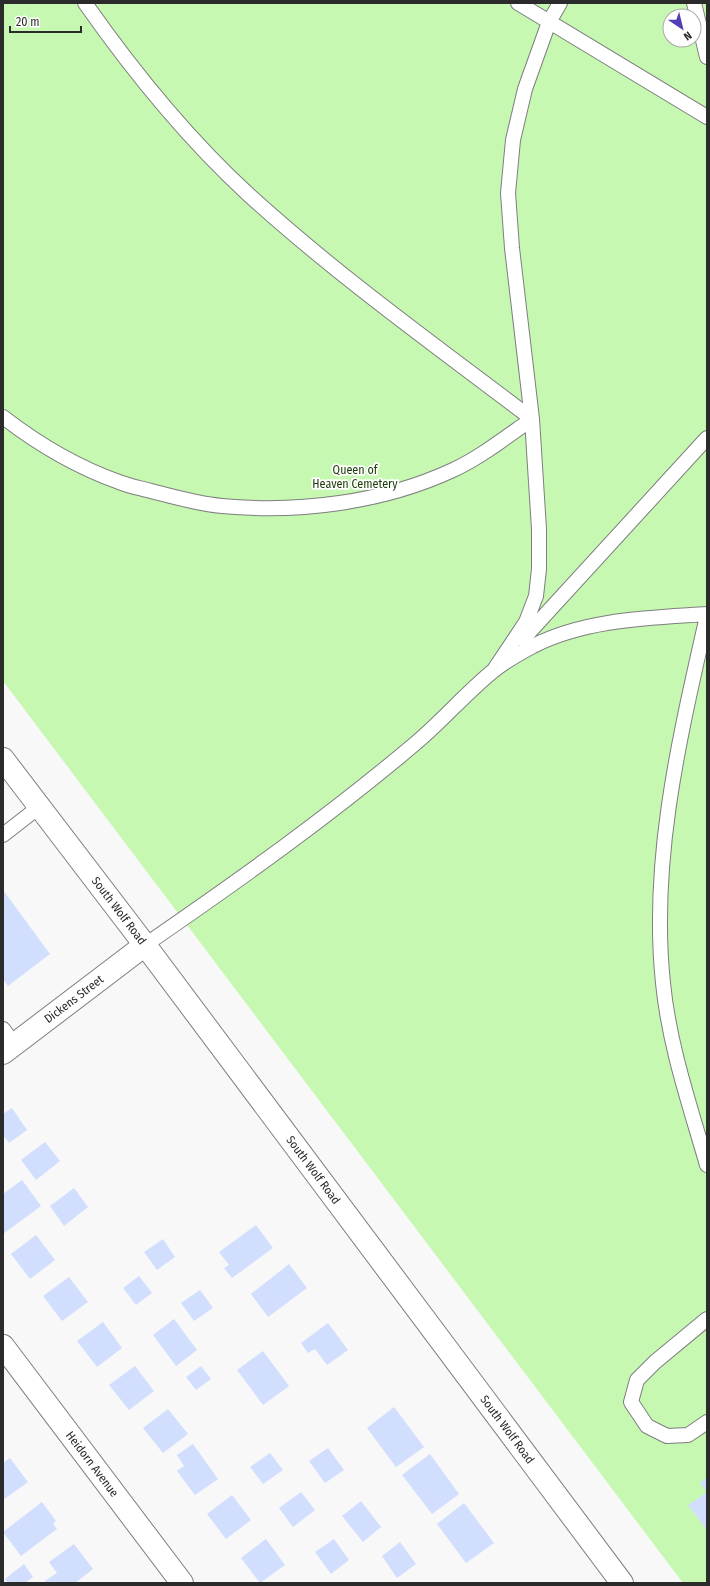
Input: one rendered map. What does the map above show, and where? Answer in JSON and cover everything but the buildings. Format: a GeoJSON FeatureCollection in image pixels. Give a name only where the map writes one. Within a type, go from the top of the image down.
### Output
{"type":"FeatureCollection","features":[{"type":"Feature","properties":{"kind":"main road","name":"South Wolf Road"},"geometry":{"type":"LineString","coordinates":[[3,759],[145,945],[622,1583]]}},
{"type":"Feature","properties":{"kind":"main road","name":"Dickens Street"},"geometry":{"type":"LineString","coordinates":[[7,1042],[145,945]]}},
{"type":"Feature","properties":{"kind":"main road","name":"Heidorn Avenue"},"geometry":{"type":"LineString","coordinates":[[3,1346],[182,1583]]}},
{"type":"Feature","properties":{"kind":"lane"},"geometry":{"type":"LineString","coordinates":[[85,3],[112,43],[198,143],[248,194],[312,250],[386,309],[532,419]]}},
{"type":"Feature","properties":{"kind":"lane"},"geometry":{"type":"LineString","coordinates":[[518,3],[707,117]]}},
{"type":"Feature","properties":{"kind":"lane"},"geometry":{"type":"LineString","coordinates":[[494,670],[526,622],[536,596],[539,569],[539,529],[532,419],[512,248],[508,193],[514,140],[525,89],[549,22],[560,3]]}},
{"type":"Feature","properties":{"kind":"lane"},"geometry":{"type":"LineString","coordinates":[[694,3],[707,56]]}},
{"type":"Feature","properties":{"kind":"lane"},"geometry":{"type":"LineString","coordinates":[[3,417],[49,448],[79,465],[119,482],[168,495],[221,506],[277,508],[331,504],[395,492],[453,470],[493,447],[532,419]]}},
{"type":"Feature","properties":{"kind":"lane"},"geometry":{"type":"LineString","coordinates":[[145,945],[230,886],[343,801],[418,742],[494,670],[707,438]]}},
{"type":"Feature","properties":{"kind":"lane"},"geometry":{"type":"LineString","coordinates":[[494,670],[533,646],[562,634],[587,627],[637,619],[707,615],[686,711],[668,807],[662,874],[660,939],[663,984],[670,1028],[682,1078],[707,1165]]}},
{"type":"Feature","properties":{"kind":"lane"},"geometry":{"type":"LineString","coordinates":[[3,835],[39,807]]}},
{"type":"Feature","properties":{"kind":"lane"},"geometry":{"type":"LineString","coordinates":[[707,1319],[655,1362],[637,1380],[631,1402],[647,1426],[667,1436],[688,1435],[707,1422]]}},
{"type":"Feature","properties":{"kind":"green space","name":"Queen of Heaven Cemetery"},"geometry":{"type":"Polygon","coordinates":[[[3,3],[707,3],[707,1583],[683,1583],[3,681],[3,3]]]}}]}
